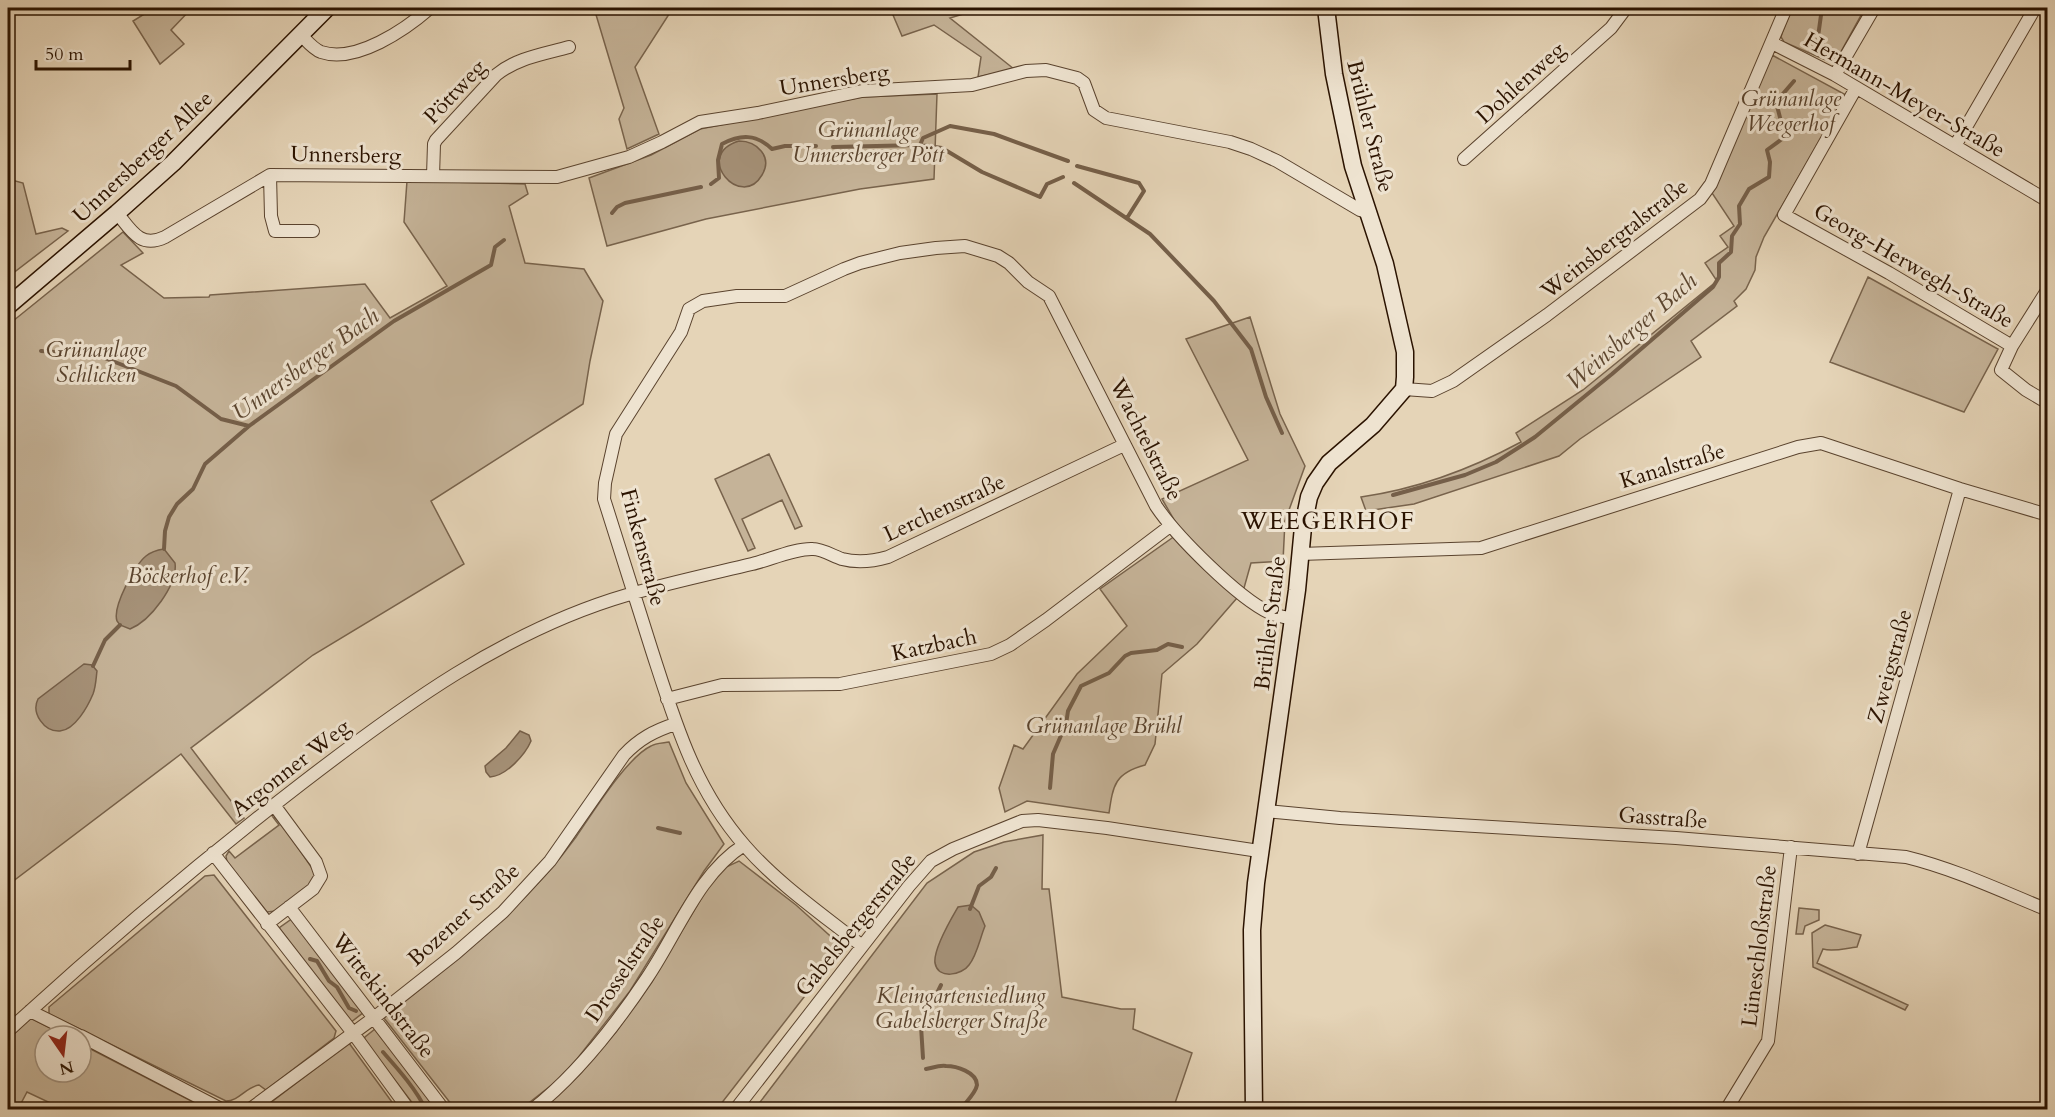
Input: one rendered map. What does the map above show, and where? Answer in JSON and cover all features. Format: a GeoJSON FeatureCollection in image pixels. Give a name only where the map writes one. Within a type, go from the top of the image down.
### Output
{"type":"FeatureCollection","features":[{"type":"Feature","properties":{"kind":"main road","name":"Unnersberger Allee"},"geometry":{"type":"LineString","coordinates":[[8,306],[173,163],[327,8]]}},
{"type":"Feature","properties":{"kind":"main road","name":"Brühler Straße"},"geometry":{"type":"LineString","coordinates":[[1254,1110],[1252,930],[1259,851],[1309,497],[1315,483],[1329,463],[1373,425],[1404,389],[1405,352],[1370,213],[1353,166],[1334,74],[1326,8]]}},
{"type":"Feature","properties":{"kind":"street"},"geometry":{"type":"LineString","coordinates":[[300,34],[323,52],[355,51],[391,37],[430,8]]}},
{"type":"Feature","properties":{"kind":"street","name":"Dohlenweg"},"geometry":{"type":"LineString","coordinates":[[1464,159],[1611,28],[1626,8]]}},
{"type":"Feature","properties":{"kind":"street","name":"Weinsbergtalstraße"},"geometry":{"type":"LineString","coordinates":[[1404,389],[1431,391],[1453,381],[1547,315],[1700,199],[1711,184],[1786,8]]}},
{"type":"Feature","properties":{"kind":"street"},"geometry":{"type":"LineString","coordinates":[[1835,75],[1874,8]]}},
{"type":"Feature","properties":{"kind":"street"},"geometry":{"type":"LineString","coordinates":[[1954,146],[2035,8]]}},
{"type":"Feature","properties":{"kind":"street","name":"Hermann-Meyer-Straße"},"geometry":{"type":"LineString","coordinates":[[1772,43],[1835,75],[2048,201]]}},
{"type":"Feature","properties":{"kind":"street","name":"Pöttweg"},"geometry":{"type":"LineString","coordinates":[[433,176],[436,140],[496,75],[516,62],[569,47]]}},
{"type":"Feature","properties":{"kind":"street","name":"Unnersberg"},"geometry":{"type":"LineString","coordinates":[[117,213],[142,240],[153,242],[270,175],[557,177],[629,157],[700,122],[758,113],[862,91],[972,85],[1026,71],[1046,70],[1084,82],[1094,110],[1106,118],[1230,142],[1251,149],[1277,161],[1360,210],[1370,213]]}},
{"type":"Feature","properties":{"kind":"street","name":"Georg-Herwegh-Straße"},"geometry":{"type":"LineString","coordinates":[[1857,88],[1784,215],[1889,273],[2012,346],[2001,370],[2048,404]]}},
{"type":"Feature","properties":{"kind":"street","name":"Unnersberg"},"geometry":{"type":"LineString","coordinates":[[270,175],[271,216],[275,231],[313,231]]}},
{"type":"Feature","properties":{"kind":"street","name":"Finkenstraße"},"geometry":{"type":"LineString","coordinates":[[862,946],[775,876],[744,845],[701,784],[675,724],[604,499],[605,483],[616,434],[681,332],[687,313],[693,306],[721,297],[784,296],[844,268],[875,259],[928,249],[965,246],[988,252],[1004,260],[1028,282],[1049,296]]}},
{"type":"Feature","properties":{"kind":"street"},"geometry":{"type":"LineString","coordinates":[[2012,346],[2048,289]]}},
{"type":"Feature","properties":{"kind":"street","name":"Wachtelstraße"},"geometry":{"type":"LineString","coordinates":[[1049,296],[1075,343],[1124,446],[1156,506],[1170,526],[1241,593],[1269,612],[1293,619]]}},
{"type":"Feature","properties":{"kind":"street","name":"Kanalstraße"},"geometry":{"type":"LineString","coordinates":[[1300,554],[1481,548],[1813,443],[1829,444],[1960,489],[2048,515]]}},
{"type":"Feature","properties":{"kind":"street","name":"Lerchenstraße"},"geometry":{"type":"LineString","coordinates":[[634,593],[814,548],[847,560],[873,560],[888,557],[1124,446]]}},
{"type":"Feature","properties":{"kind":"street","name":"Zweigstraße"},"geometry":{"type":"LineString","coordinates":[[1858,854],[1960,489]]}},
{"type":"Feature","properties":{"kind":"street","name":"Katzbach"},"geometry":{"type":"LineString","coordinates":[[667,699],[722,685],[840,684],[991,654],[1010,645],[1046,620],[1170,526]]}},
{"type":"Feature","properties":{"kind":"street","name":"Argonner Weg"},"geometry":{"type":"LineString","coordinates":[[8,1031],[213,853],[386,720],[495,650],[564,617],[634,593]]}},
{"type":"Feature","properties":{"kind":"street","name":"Bozener Straße"},"geometry":{"type":"LineString","coordinates":[[249,1110],[375,1017],[456,952],[510,904],[550,861],[624,755],[636,742],[653,732],[675,724]]}},
{"type":"Feature","properties":{"kind":"street"},"geometry":{"type":"LineString","coordinates":[[267,924],[317,884],[321,873],[316,862],[274,805]]}},
{"type":"Feature","properties":{"kind":"street","name":"Gasstraße"},"geometry":{"type":"LineString","coordinates":[[1266,811],[1906,857],[1933,864],[2048,910]]}},
{"type":"Feature","properties":{"kind":"street","name":"Gabelsbergerstraße"},"geometry":{"type":"LineString","coordinates":[[735,1110],[909,886],[935,858],[1022,821],[1038,820],[1259,851]]}},
{"type":"Feature","properties":{"kind":"street","name":"Drosselstraße"},"geometry":{"type":"LineString","coordinates":[[532,1110],[574,1072],[599,1042],[647,978],[714,870],[744,845]]}},
{"type":"Feature","properties":{"kind":"street","name":"Lüneschloßstraße"},"geometry":{"type":"LineString","coordinates":[[1726,1110],[1768,1041],[1791,847]]}},
{"type":"Feature","properties":{"kind":"street"},"geometry":{"type":"LineString","coordinates":[[213,853],[353,1033],[409,1110]]}},
{"type":"Feature","properties":{"kind":"street","name":"Wittekindstraße"},"geometry":{"type":"LineString","coordinates":[[290,907],[444,1110]]}},
{"type":"Feature","properties":{"kind":"street"},"geometry":{"type":"LineString","coordinates":[[30,1011],[57,1024]]}},
{"type":"Feature","properties":{"kind":"street"},"geometry":{"type":"LineString","coordinates":[[93,1042],[223,1110]]}},
{"type":"Feature","properties":{"kind":"green space"},"geometry":{"type":"Polygon","coordinates":[[[154,8],[192,8],[171,30],[184,44],[160,64],[133,21],[154,8]]]}},
{"type":"Feature","properties":{"kind":"green space"},"geometry":{"type":"Polygon","coordinates":[[[594,8],[673,8],[635,67],[659,134],[627,149],[619,119],[624,108],[594,8]]]}},
{"type":"Feature","properties":{"kind":"green space"},"geometry":{"type":"Polygon","coordinates":[[[890,8],[983,8],[950,18],[1014,69],[978,77],[981,57],[934,25],[902,36],[890,8]]]}},
{"type":"Feature","properties":{"kind":"green space","name":"Grünanlage Weegerhof"},"geometry":{"type":"Polygon","coordinates":[[[1792,8],[1865,8],[1838,57],[1830,62],[1784,42],[1781,37],[1792,8]]]}},
{"type":"Feature","properties":{"kind":"green space","name":"Grünanlage Weegerhof"},"geometry":{"type":"Polygon","coordinates":[[[1772,55],[1846,95],[1764,237],[1756,257],[1755,270],[1746,289],[1734,301],[1737,306],[1691,341],[1701,357],[1580,439],[1559,456],[1414,504],[1366,511],[1361,497],[1403,489],[1443,477],[1521,442],[1516,433],[1583,390],[1717,281],[1705,263],[1728,247],[1720,236],[1734,226],[1712,193],[1772,55]]]}},
{"type":"Feature","properties":{"kind":"green space","name":"Grünanlage Unnersberger Pött"},"geometry":{"type":"Polygon","coordinates":[[[937,94],[934,179],[860,189],[706,219],[607,246],[589,178],[651,155],[700,129],[862,97],[937,94]]]}},
{"type":"Feature","properties":{"kind":"green space"},"geometry":{"type":"Polygon","coordinates":[[[8,179],[23,183],[36,234],[62,228],[68,231],[8,277],[8,179]]]}},
{"type":"Feature","properties":{"kind":"green space","name":"Böckerhof e.V."},"geometry":{"type":"Polygon","coordinates":[[[407,181],[525,184],[528,194],[509,206],[525,263],[584,269],[603,301],[583,404],[431,501],[464,564],[313,655],[191,748],[244,818],[236,824],[181,754],[8,885],[8,325],[123,232],[143,253],[121,265],[164,298],[209,297],[210,295],[365,284],[390,318],[447,286],[404,222],[407,181]]]}},
{"type":"Feature","properties":{"kind":"green space"},"geometry":{"type":"Polygon","coordinates":[[[1868,277],[1998,349],[1964,412],[1830,362],[1868,277]]]}},
{"type":"Feature","properties":{"kind":"green space","name":"Grünanlage Brühl"},"geometry":{"type":"Polygon","coordinates":[[[1250,317],[1280,414],[1305,466],[1285,521],[1283,561],[1251,563],[1244,588],[1237,598],[1197,644],[1162,674],[1155,744],[1145,765],[1127,772],[1117,782],[1109,813],[1027,801],[1005,812],[999,788],[1014,745],[1023,749],[1077,674],[1127,626],[1100,589],[1180,530],[1162,499],[1248,460],[1186,339],[1250,317]]]}},
{"type":"Feature","properties":{"kind":"green space"},"geometry":{"type":"Polygon","coordinates":[[[769,454],[802,526],[795,529],[782,500],[742,519],[755,548],[748,551],[715,479],[769,454]]]}},
{"type":"Feature","properties":{"kind":"green space"},"geometry":{"type":"Polygon","coordinates":[[[669,742],[686,783],[724,844],[704,871],[630,991],[558,1080],[521,1109],[455,1109],[384,1018],[486,934],[534,888],[556,863],[610,787],[631,762],[653,745],[669,742]]]}},
{"type":"Feature","properties":{"kind":"green space"},"geometry":{"type":"Polygon","coordinates":[[[273,817],[278,818],[316,874],[313,883],[276,911],[267,912],[227,862],[226,856],[229,851],[235,858],[279,825],[273,817]]]}},
{"type":"Feature","properties":{"kind":"green space","name":"Kleingartensiedlung Gabelsberger Straße"},"geometry":{"type":"Polygon","coordinates":[[[1043,835],[1042,889],[1049,889],[1062,997],[1121,1009],[1135,1009],[1133,1029],[1192,1053],[1173,1109],[754,1110],[927,883],[974,852],[1004,842],[1043,835]]]}},
{"type":"Feature","properties":{"kind":"green space"},"geometry":{"type":"Polygon","coordinates":[[[739,861],[796,905],[839,944],[832,961],[717,1109],[541,1110],[579,1075],[616,1032],[651,983],[711,882],[726,867],[739,861]]]}},
{"type":"Feature","properties":{"kind":"green space"},"geometry":{"type":"Polygon","coordinates":[[[214,875],[336,1031],[334,1038],[266,1090],[259,1085],[254,1086],[235,1099],[226,1101],[93,1036],[93,1024],[69,1024],[49,1014],[49,1007],[205,876],[214,875]]]}},
{"type":"Feature","properties":{"kind":"green space"},"geometry":{"type":"Polygon","coordinates":[[[1799,908],[1819,910],[1819,920],[1805,926],[1803,934],[1796,934],[1799,908]]]}},
{"type":"Feature","properties":{"kind":"green space"},"geometry":{"type":"Polygon","coordinates":[[[293,918],[364,1012],[350,1023],[279,928],[293,918]]]}},
{"type":"Feature","properties":{"kind":"green space"},"geometry":{"type":"Polygon","coordinates":[[[1825,925],[1861,935],[1857,947],[1823,949],[1817,963],[1908,1005],[1905,1010],[1813,967],[1812,933],[1825,925]]]}},
{"type":"Feature","properties":{"kind":"green space"},"geometry":{"type":"Polygon","coordinates":[[[31,1018],[43,1024],[33,1024],[33,1084],[93,1084],[93,1050],[207,1109],[63,1109],[27,1092],[18,1109],[8,1110],[8,1039],[31,1018]]]}},
{"type":"Feature","properties":{"kind":"green space"},"geometry":{"type":"Polygon","coordinates":[[[375,1029],[438,1109],[417,1109],[364,1040],[375,1029]]]}},
{"type":"Feature","properties":{"kind":"green space"},"geometry":{"type":"Polygon","coordinates":[[[349,1043],[397,1109],[261,1110],[349,1043]]]}},
{"type":"Feature","properties":{"kind":"shaded area"},"geometry":{"type":"Polygon","coordinates":[[[739,141],[757,147],[766,162],[762,175],[753,184],[743,187],[733,184],[725,177],[720,167],[720,157],[726,148],[739,141]]]}},
{"type":"Feature","properties":{"kind":"shaded area"},"geometry":{"type":"Polygon","coordinates":[[[164,549],[175,563],[175,572],[167,591],[154,610],[138,625],[130,629],[120,625],[116,615],[118,606],[131,577],[146,556],[164,549]]]}},
{"type":"Feature","properties":{"kind":"shaded area"},"geometry":{"type":"Polygon","coordinates":[[[84,664],[92,665],[97,671],[94,691],[88,705],[76,722],[66,730],[54,730],[44,725],[36,710],[38,699],[84,664]]]}},
{"type":"Feature","properties":{"kind":"shaded area"},"geometry":{"type":"Polygon","coordinates":[[[520,731],[529,735],[531,741],[528,747],[508,769],[490,777],[485,766],[506,748],[520,731]]]}},
{"type":"Feature","properties":{"kind":"shaded area"},"geometry":{"type":"Polygon","coordinates":[[[971,905],[979,912],[985,926],[974,956],[966,968],[956,973],[945,974],[937,968],[935,963],[943,934],[958,907],[971,905]]]}},
{"type":"Feature","properties":{"kind":"waterway","name":"Weinsberger Bach"},"geometry":{"type":"LineString","coordinates":[[1817,44],[1822,8]]}},
{"type":"Feature","properties":{"kind":"waterway","name":"Weinsberger Bach"},"geometry":{"type":"LineString","coordinates":[[1393,495],[1465,475],[1496,462],[1535,437],[1713,287],[1719,277],[1719,263],[1731,252],[1732,236],[1740,224],[1739,206],[1749,189],[1769,177],[1770,162],[1767,150],[1782,139],[1784,133],[1776,102],[1794,81]]}},
{"type":"Feature","properties":{"kind":"waterway"},"geometry":{"type":"LineString","coordinates":[[920,145],[923,138],[950,126],[994,134],[1068,161]]}},
{"type":"Feature","properties":{"kind":"waterway","name":"Unnersberger Bach"},"geometry":{"type":"LineString","coordinates":[[711,184],[719,178],[718,160],[722,144],[736,138],[754,138],[772,149],[785,146],[816,146]]}},
{"type":"Feature","properties":{"kind":"waterway","name":"Unnersberger Bach"},"geometry":{"type":"LineString","coordinates":[[833,147],[920,145],[942,148],[982,172],[1040,197],[1047,184],[1063,177]]}},
{"type":"Feature","properties":{"kind":"waterway"},"geometry":{"type":"LineString","coordinates":[[1077,166],[1139,183],[1144,191],[1127,218]]}},
{"type":"Feature","properties":{"kind":"waterway","name":"Unnersberger Bach"},"geometry":{"type":"LineString","coordinates":[[1074,183],[1150,234],[1214,301],[1251,349],[1266,397],[1282,433]]}},
{"type":"Feature","properties":{"kind":"waterway","name":"Unnersberger Bach"},"geometry":{"type":"LineString","coordinates":[[612,213],[625,203],[701,187]]}},
{"type":"Feature","properties":{"kind":"waterway","name":"Unnersberger Bach"},"geometry":{"type":"LineString","coordinates":[[164,549],[169,517],[177,504],[193,489],[205,464],[249,426],[394,321],[491,265],[495,247],[504,240]]}},
{"type":"Feature","properties":{"kind":"waterway"},"geometry":{"type":"LineString","coordinates":[[41,351],[97,355],[176,386],[221,419],[249,426]]}},
{"type":"Feature","properties":{"kind":"waterway"},"geometry":{"type":"LineString","coordinates":[[93,666],[105,640],[120,625]]}},
{"type":"Feature","properties":{"kind":"waterway","name":"Weinsberger Bach"},"geometry":{"type":"LineString","coordinates":[[1050,788],[1053,754],[1066,724],[1068,711],[1081,686],[1109,673],[1125,656],[1131,653],[1157,650],[1168,644],[1182,647]]}},
{"type":"Feature","properties":{"kind":"waterway"},"geometry":{"type":"LineString","coordinates":[[658,828],[680,833]]}},
{"type":"Feature","properties":{"kind":"waterway","name":"Weinsberger Bach"},"geometry":{"type":"LineString","coordinates":[[970,909],[979,886],[991,877],[996,868]]}},
{"type":"Feature","properties":{"kind":"waterway"},"geometry":{"type":"LineString","coordinates":[[310,959],[317,961],[329,981],[337,987],[349,1008],[356,1011]]}},
{"type":"Feature","properties":{"kind":"waterway","name":"Weinsberger Bach"},"geometry":{"type":"LineString","coordinates":[[923,1058],[921,1026],[941,985]]}},
{"type":"Feature","properties":{"kind":"waterway"},"geometry":{"type":"LineString","coordinates":[[383,1052],[401,1072],[426,1110]]}},
{"type":"Feature","properties":{"kind":"waterway","name":"Weinsberger Bach"},"geometry":{"type":"LineString","coordinates":[[926,1069],[950,1066],[970,1073],[974,1077],[976,1088],[960,1110]]}},
{"type":"Feature","properties":{"kind":"district","name":"WEEGERHOF"},"geometry":{"type":"Point","coordinates":[1328,521]}},
{"type":"Feature","properties":{"kind":"park label","name":"Grünanlage Schlicken"},"geometry":{"type":"Point","coordinates":[96,362]}}]}
